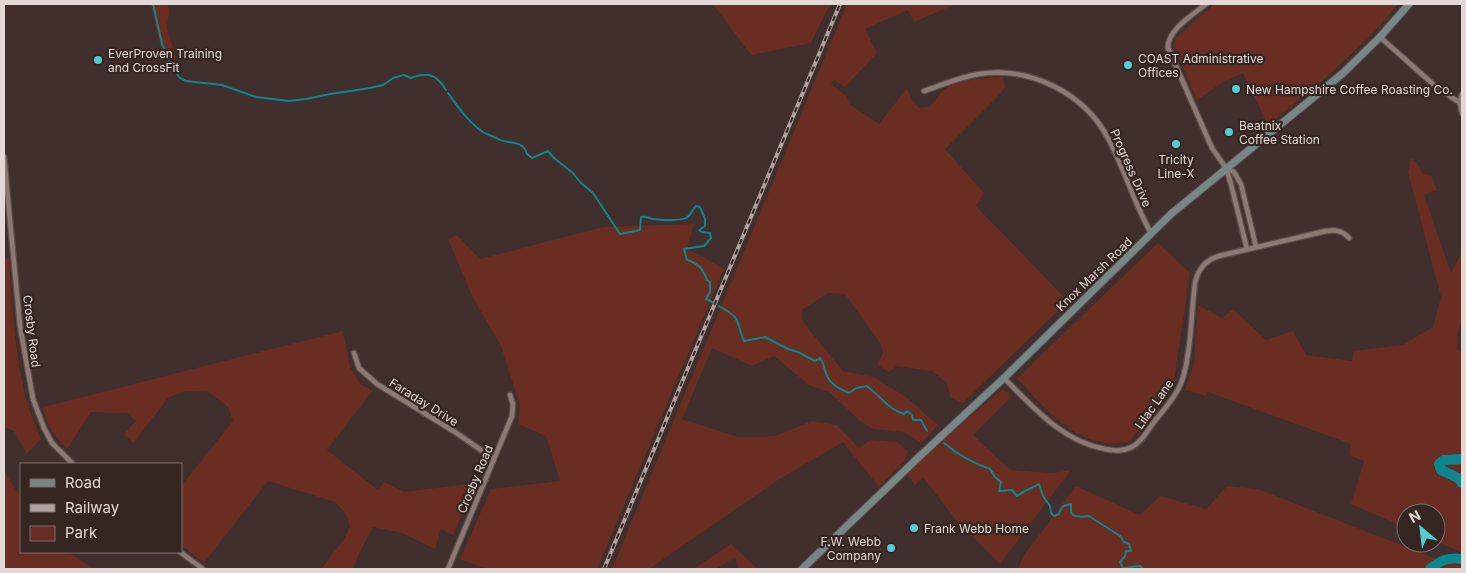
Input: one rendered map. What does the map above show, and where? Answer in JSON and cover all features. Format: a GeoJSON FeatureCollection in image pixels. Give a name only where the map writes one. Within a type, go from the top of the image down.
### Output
{"type":"FeatureCollection","features":[{"type":"Feature","properties":{"kind":"main road","name":"Knox Marsh Road"},"geometry":{"type":"LineString","coordinates":[[802,569],[1004,378],[1187,199],[1342,74],[1380,37],[1409,4]]}},
{"type":"Feature","properties":{"kind":"street"},"geometry":{"type":"LineString","coordinates":[[1206,4],[1172,32],[1168,39],[1168,48],[1212,148],[1226,168],[1232,184],[1247,249]]}},
{"type":"Feature","properties":{"kind":"street"},"geometry":{"type":"LineString","coordinates":[[1380,37],[1434,85],[1460,103]]}},
{"type":"Feature","properties":{"kind":"street","name":"Progress Drive"},"geometry":{"type":"LineString","coordinates":[[924,90],[965,77],[984,73],[1004,72],[1029,76],[1065,92],[1086,107],[1102,128],[1114,150],[1136,204],[1152,233]]}},
{"type":"Feature","properties":{"kind":"street"},"geometry":{"type":"LineString","coordinates":[[1462,94],[1460,103],[1462,113]]}},
{"type":"Feature","properties":{"kind":"street","name":"Crosby Road"},"geometry":{"type":"LineString","coordinates":[[4,157],[20,326],[33,399],[44,428],[52,442],[72,463]]}},
{"type":"Feature","properties":{"kind":"street"},"geometry":{"type":"LineString","coordinates":[[1226,168],[1234,172],[1241,184],[1256,247]]}},
{"type":"Feature","properties":{"kind":"street","name":"Lilac Lane"},"geometry":{"type":"LineString","coordinates":[[1004,378],[1051,423],[1083,443],[1111,450],[1132,448],[1152,426],[1183,380],[1194,290],[1200,270],[1212,258],[1333,230],[1342,232],[1349,238]]}},
{"type":"Feature","properties":{"kind":"street","name":"Faraday Drive"},"geometry":{"type":"LineString","coordinates":[[354,353],[359,368],[377,384],[455,432],[494,459]]}},
{"type":"Feature","properties":{"kind":"street","name":"Crosby Road"},"geometry":{"type":"LineString","coordinates":[[448,569],[512,416],[513,404],[510,395]]}},
{"type":"Feature","properties":{"kind":"street"},"geometry":{"type":"LineString","coordinates":[[181,553],[203,569]]}},
{"type":"Feature","properties":{"kind":"green space"},"geometry":{"type":"Polygon","coordinates":[[[151,4],[167,4],[169,10],[167,28],[176,58],[166,62],[157,33],[151,4]]]}},
{"type":"Feature","properties":{"kind":"green space"},"geometry":{"type":"Polygon","coordinates":[[[713,4],[830,4],[811,43],[751,55],[713,4]]]}},
{"type":"Feature","properties":{"kind":"green space"},"geometry":{"type":"Polygon","coordinates":[[[847,4],[956,4],[914,22],[908,10],[865,29],[877,53],[845,87],[834,80],[831,84],[847,97],[849,104],[879,124],[907,88],[912,100],[919,108],[930,107],[945,89],[958,83],[1003,77],[1005,87],[1000,94],[945,149],[984,193],[976,206],[1068,301],[963,403],[950,397],[947,383],[932,371],[897,366],[889,372],[877,365],[883,353],[880,343],[845,294],[828,293],[802,310],[803,322],[843,371],[874,377],[906,397],[938,425],[921,443],[904,432],[873,429],[860,421],[829,392],[809,385],[774,356],[752,366],[712,348],[682,419],[738,437],[775,436],[812,421],[837,425],[859,448],[870,440],[897,442],[908,451],[905,460],[879,487],[843,442],[778,480],[649,569],[612,569],[847,4]]]}},
{"type":"Feature","properties":{"kind":"green space"},"geometry":{"type":"Polygon","coordinates":[[[1398,4],[1372,35],[1321,82],[1268,125],[1243,73],[1223,82],[1197,100],[1174,46],[1176,38],[1213,5],[1398,4]]]}},
{"type":"Feature","properties":{"kind":"green space"},"geometry":{"type":"Polygon","coordinates":[[[1411,157],[1422,173],[1432,176],[1437,190],[1424,195],[1451,273],[1462,252],[1462,317],[1458,332],[1457,349],[1462,353],[1462,553],[1446,546],[1446,503],[1396,503],[1396,524],[1351,504],[1364,461],[1349,455],[1351,444],[1208,392],[1206,396],[1185,390],[1194,364],[1198,305],[1222,318],[1233,309],[1266,340],[1293,331],[1306,355],[1352,361],[1353,351],[1402,345],[1433,327],[1441,297],[1408,172],[1411,157]]]}},
{"type":"Feature","properties":{"kind":"green space"},"geometry":{"type":"Polygon","coordinates":[[[694,224],[687,248],[724,269],[597,569],[488,569],[460,559],[491,489],[560,481],[546,436],[518,424],[520,406],[501,346],[473,298],[448,239],[457,235],[480,259],[603,227],[694,224]]]}},
{"type":"Feature","properties":{"kind":"green space"},"geometry":{"type":"Polygon","coordinates":[[[1158,243],[1190,273],[1174,382],[1150,417],[1129,442],[1109,443],[1093,440],[1068,428],[1046,409],[1017,378],[1158,243]]]}},
{"type":"Feature","properties":{"kind":"green space"},"geometry":{"type":"Polygon","coordinates":[[[9,258],[20,370],[28,406],[41,439],[27,454],[14,431],[4,427],[4,260],[9,258]]]}},
{"type":"Feature","properties":{"kind":"green space"},"geometry":{"type":"Polygon","coordinates":[[[343,331],[350,367],[361,385],[373,390],[327,450],[378,490],[384,482],[404,492],[476,483],[453,535],[441,529],[435,549],[402,533],[373,527],[353,569],[321,569],[344,539],[350,526],[346,514],[335,502],[268,481],[204,563],[182,546],[182,485],[233,421],[228,407],[209,392],[185,391],[168,398],[133,443],[124,434],[136,421],[128,413],[91,412],[67,449],[51,430],[43,407],[343,331]]]}},
{"type":"Feature","properties":{"kind":"green space"},"geometry":{"type":"Polygon","coordinates":[[[1003,389],[1012,396],[973,435],[1010,470],[1053,473],[1071,470],[1000,564],[955,519],[923,477],[915,485],[907,474],[1003,389]]]}},
{"type":"Feature","properties":{"kind":"green space"},"geometry":{"type":"Polygon","coordinates":[[[4,471],[20,496],[20,553],[70,553],[95,569],[4,569],[4,471]]]}},
{"type":"Feature","properties":{"kind":"green space"},"geometry":{"type":"Polygon","coordinates":[[[1076,486],[1140,515],[1160,496],[1206,509],[1227,486],[1258,489],[1396,543],[1396,553],[1421,553],[1439,560],[1462,565],[1462,569],[1018,569],[1024,555],[1076,486]]]}},
{"type":"Feature","properties":{"kind":"green space"},"geometry":{"type":"Polygon","coordinates":[[[731,544],[758,569],[739,569],[735,557],[716,569],[693,569],[731,544]]]}},
{"type":"Feature","properties":{"kind":"waterway"},"geometry":{"type":"LineString","coordinates":[[153,4],[162,44],[171,66],[180,78],[186,81],[222,85],[256,97],[289,101],[370,88],[383,85],[393,78],[404,75],[411,78],[422,75],[432,76],[446,90]]}},
{"type":"Feature","properties":{"kind":"waterway"},"geometry":{"type":"LineString","coordinates":[[448,93],[468,119],[483,132],[502,141],[519,144],[532,158],[548,151],[593,193],[620,234],[640,230],[641,217],[665,220],[683,219],[689,216],[696,206],[700,207],[705,219],[705,226],[699,230],[710,233],[711,238],[704,246],[684,249],[687,260],[700,267],[710,282],[710,292],[706,299],[712,302]]}},
{"type":"Feature","properties":{"kind":"waterway"},"geometry":{"type":"LineString","coordinates":[[719,306],[735,317],[744,341],[765,337],[815,361],[820,358],[826,375],[837,387],[849,393],[856,388],[867,386],[893,409],[904,414],[907,411],[912,415],[913,420],[921,420],[927,431]]}},
{"type":"Feature","properties":{"kind":"waterway"},"geometry":{"type":"LineString","coordinates":[[944,443],[966,458],[990,469],[1001,482],[999,491],[1012,490],[1017,496],[1039,484],[1054,516],[1059,514],[1063,507],[1071,504],[1071,513],[1073,515],[1079,517],[1089,516],[1129,544],[1131,551],[1126,551],[1125,556],[1120,562],[1123,568],[1140,566],[1143,569]]}},
{"type":"Feature","properties":{"kind":"waterway"},"geometry":{"type":"LineString","coordinates":[[1462,459],[1444,460],[1439,464],[1441,470],[1458,478],[1462,483]]}},
{"type":"Feature","properties":{"kind":"waterway"},"geometry":{"type":"LineString","coordinates":[[1430,569],[1445,560],[1453,558],[1462,559]]}},
{"type":"Feature","properties":{"kind":"railway"},"geometry":{"type":"LineString","coordinates":[[604,569],[840,4]]}},
{"type":"Feature","properties":{"kind":"place","name":"EverProven Training and CrossFit"},"geometry":{"type":"Point","coordinates":[98,60]}},
{"type":"Feature","properties":{"kind":"place","name":"COAST Administrative Offices"},"geometry":{"type":"Point","coordinates":[1128,65]}},
{"type":"Feature","properties":{"kind":"place","name":"New Hampshire Coffee Roasting Co."},"geometry":{"type":"Point","coordinates":[1236,89]}},
{"type":"Feature","properties":{"kind":"place","name":"Beatnix Coffee Station"},"geometry":{"type":"Point","coordinates":[1229,132]}},
{"type":"Feature","properties":{"kind":"place","name":"Tricity Line-X"},"geometry":{"type":"Point","coordinates":[1176,144]}},
{"type":"Feature","properties":{"kind":"place","name":"Frank Webb Home"},"geometry":{"type":"Point","coordinates":[914,528]}},
{"type":"Feature","properties":{"kind":"place","name":"F.W. Webb Company"},"geometry":{"type":"Point","coordinates":[891,548]}}]}
